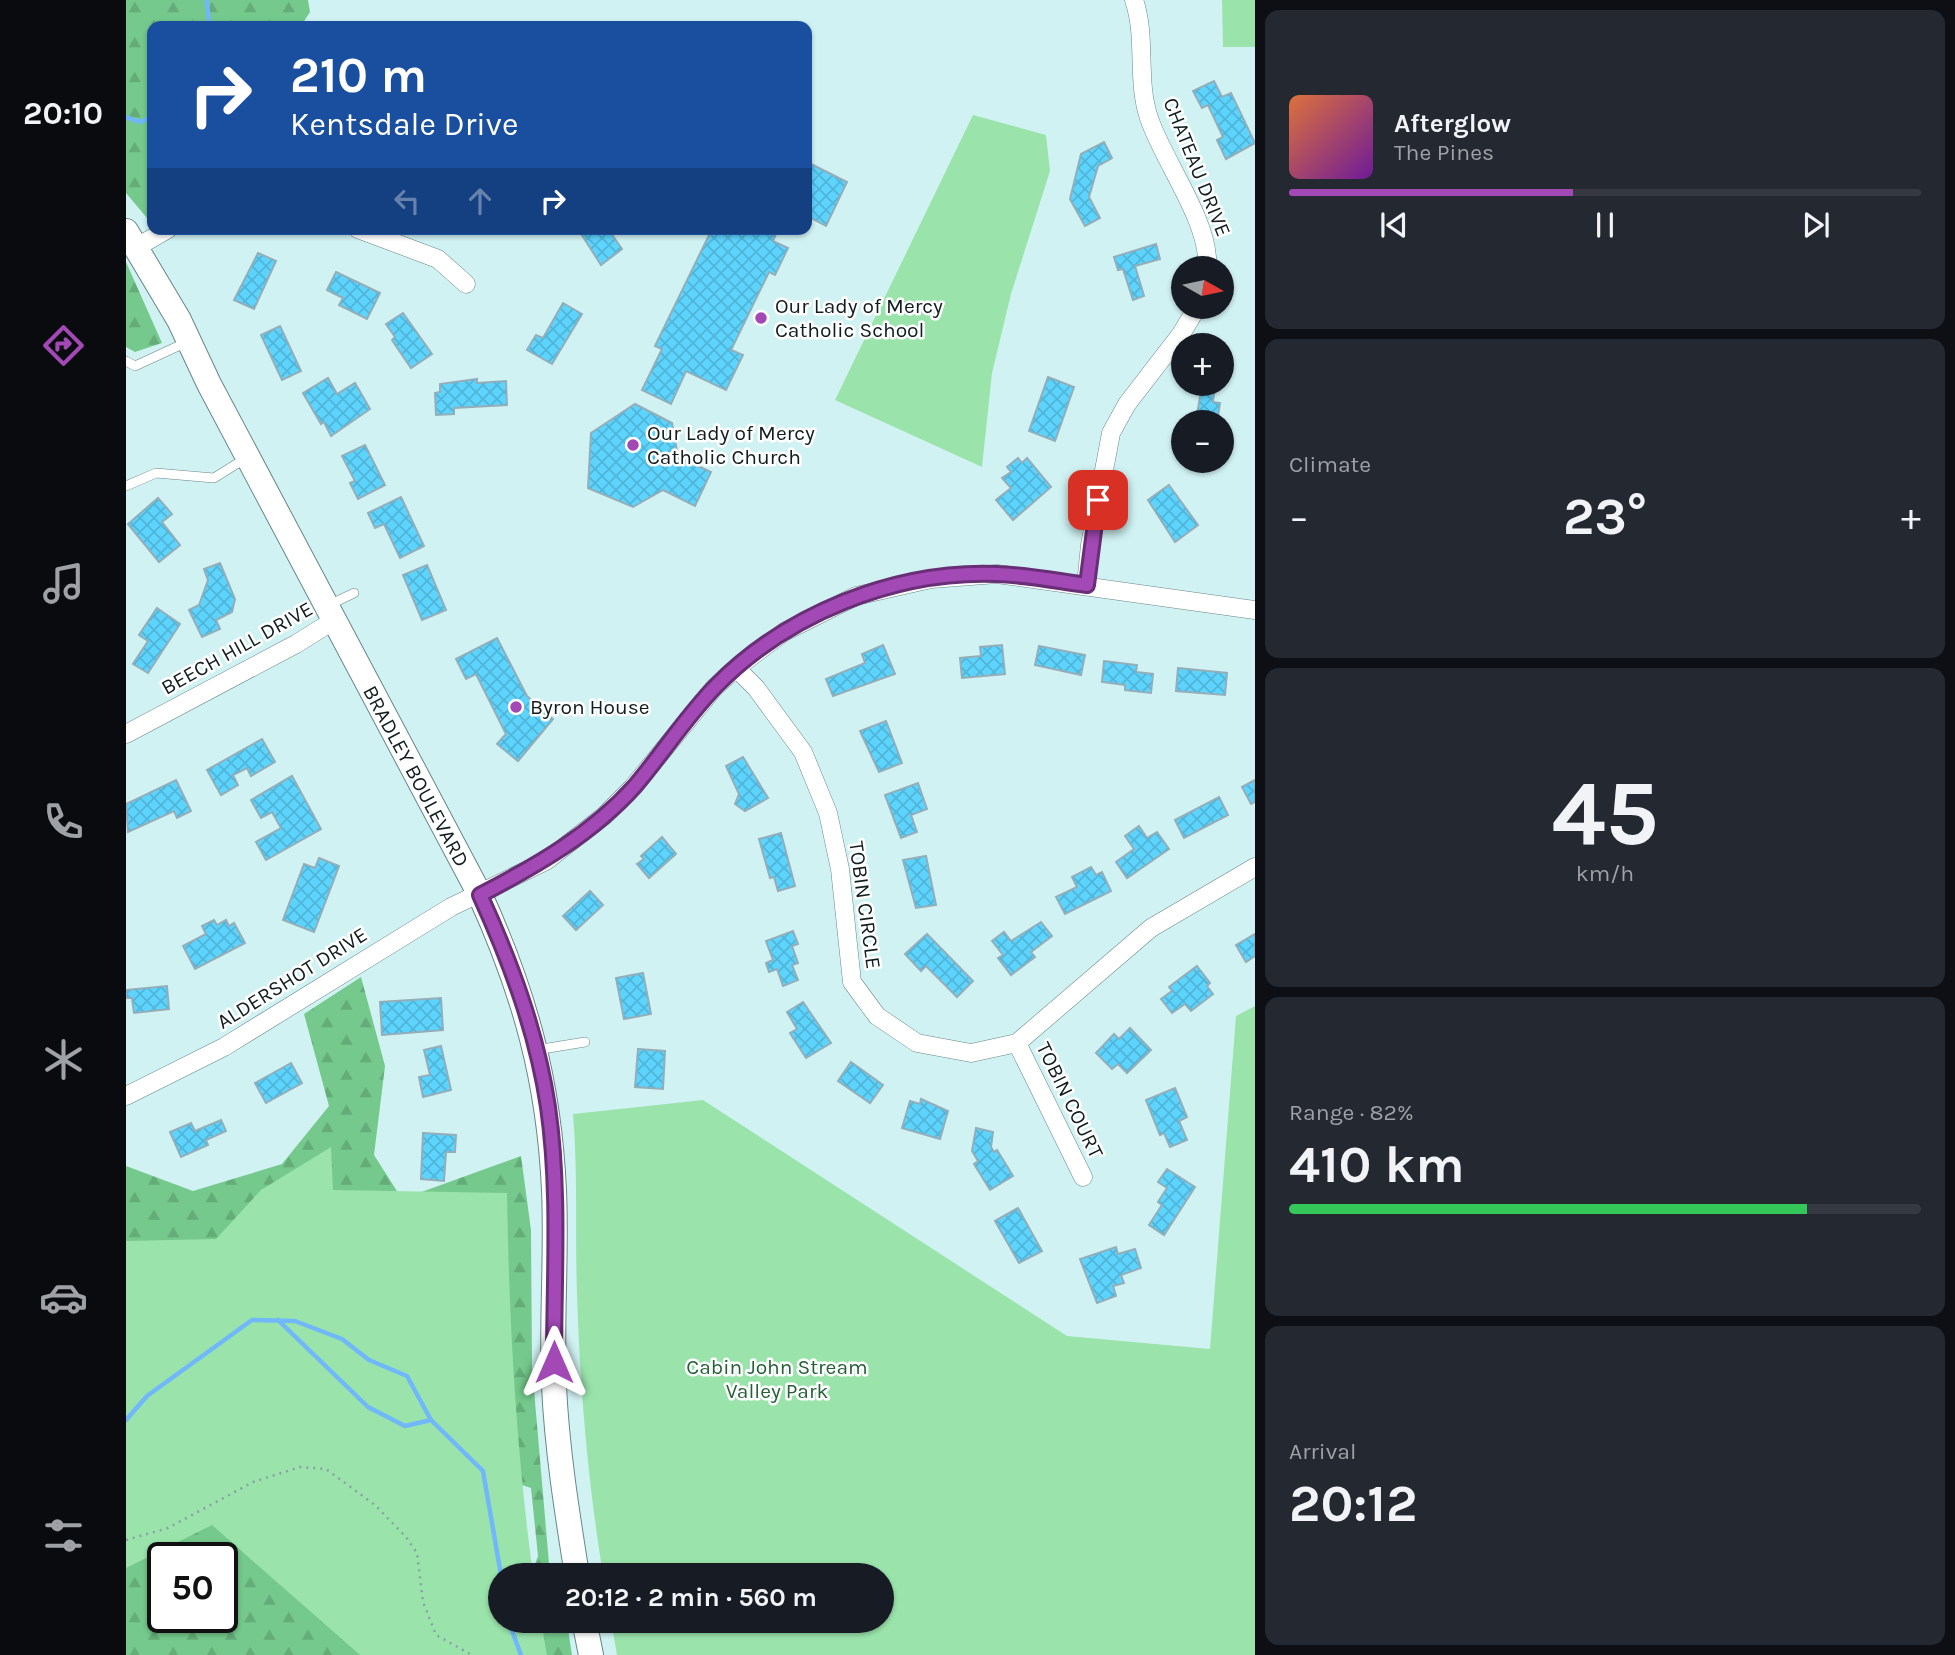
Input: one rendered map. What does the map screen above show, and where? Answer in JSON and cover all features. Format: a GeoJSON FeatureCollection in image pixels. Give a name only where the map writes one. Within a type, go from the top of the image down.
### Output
{"type":"FeatureCollection","features":[{"type":"Feature","properties":{"kind":"main road","name":"BRADLEY BOULEVARD"},"geometry":{"type":"LineString","coordinates":[[132,239],[189,341],[329,614],[480,895],[501,942],[531,1026],[548,1107],[555,1192],[554,1384],[559,1457],[575,1563]]}},
{"type":"Feature","properties":{"kind":"main road"},"geometry":{"type":"LineString","coordinates":[[587,1633],[591,1655]]}},
{"type":"Feature","properties":{"kind":"street","name":"CHATEAU DRIVE"},"geometry":{"type":"LineString","coordinates":[[1134,0],[1140,18],[1144,92],[1149,118],[1204,239],[1206,256]]}},
{"type":"Feature","properties":{"kind":"street"},"geometry":{"type":"LineString","coordinates":[[375,235],[438,259],[466,284]]}},
{"type":"Feature","properties":{"kind":"street"},"geometry":{"type":"LineString","coordinates":[[1087,585],[1090,545],[1111,433],[1127,404],[1190,319]]}},
{"type":"Feature","properties":{"kind":"street","name":"ALDERSHOT DRIVE"},"geometry":{"type":"LineString","coordinates":[[126,1096],[224,1047],[451,907],[546,861],[604,816],[633,787],[714,688],[736,668],[784,632],[856,596],[931,579],[996,574],[1255,610]]}},
{"type":"Feature","properties":{"kind":"street","name":"BEECH HILL DRIVE"},"geometry":{"type":"LineString","coordinates":[[126,734],[296,644],[329,614]]}},
{"type":"Feature","properties":{"kind":"street","name":"TOBIN CIRCLE"},"geometry":{"type":"LineString","coordinates":[[736,668],[756,688],[803,752],[828,813],[840,869],[852,982],[877,1017],[917,1043],[971,1053],[1017,1043],[1151,928],[1255,867]]}},
{"type":"Feature","properties":{"kind":"street","name":"TOBIN COURT"},"geometry":{"type":"LineString","coordinates":[[1017,1043],[1083,1177]]}},
{"type":"Feature","properties":{"kind":"lane"},"geometry":{"type":"LineString","coordinates":[[126,361],[135,366],[189,341]]}},
{"type":"Feature","properties":{"kind":"lane"},"geometry":{"type":"LineString","coordinates":[[126,485],[156,473],[214,478],[247,457]]}},
{"type":"Feature","properties":{"kind":"lane"},"geometry":{"type":"LineString","coordinates":[[329,614],[354,593]]}},
{"type":"Feature","properties":{"kind":"lane"},"geometry":{"type":"LineString","coordinates":[[536,1051],[585,1042]]}},
{"type":"Feature","properties":{"kind":"path"},"geometry":{"type":"LineString","coordinates":[[126,1540],[168,1528],[253,1482],[300,1467],[326,1469],[375,1505],[406,1536],[417,1553],[423,1602],[436,1635],[472,1655]]}},
{"type":"Feature","properties":{"kind":"green space"},"geometry":{"type":"Polygon","coordinates":[[[126,0],[308,0],[310,12],[304,21],[147,21],[147,218],[126,193],[126,0]]]}},
{"type":"Feature","properties":{"kind":"green space"},"geometry":{"type":"Polygon","coordinates":[[[1222,0],[1255,0],[1255,47],[1223,47],[1222,0]]]}},
{"type":"Feature","properties":{"kind":"green space"},"geometry":{"type":"Polygon","coordinates":[[[973,115],[1046,135],[1050,171],[1011,294],[992,373],[982,467],[835,400],[973,115]]]}},
{"type":"Feature","properties":{"kind":"green space"},"geometry":{"type":"Polygon","coordinates":[[[126,262],[162,343],[135,352],[126,347],[126,262]]]}},
{"type":"Feature","properties":{"kind":"green space"},"geometry":{"type":"Polygon","coordinates":[[[361,977],[385,1066],[374,1155],[402,1199],[521,1156],[531,1230],[532,1367],[549,1563],[535,1563],[538,1556],[531,1488],[484,1472],[499,1563],[488,1563],[488,1633],[569,1633],[572,1655],[126,1655],[126,1166],[193,1191],[282,1164],[329,1106],[304,1014],[361,977]]]}},
{"type":"Feature","properties":{"kind":"green space","name":"Cabin John Stream Valley Park"},"geometry":{"type":"Polygon","coordinates":[[[1255,1006],[1255,1655],[617,1655],[613,1633],[894,1633],[894,1563],[601,1563],[589,1470],[580,1365],[573,1114],[703,1100],[1067,1336],[1210,1349],[1236,1016],[1255,1006]]]}},
{"type":"Feature","properties":{"kind":"green space"},"geometry":{"type":"Polygon","coordinates":[[[331,1147],[333,1190],[507,1193],[514,1384],[532,1563],[488,1563],[488,1633],[543,1633],[547,1655],[360,1655],[238,1548],[238,1542],[231,1542],[212,1525],[178,1542],[147,1542],[147,1558],[126,1568],[126,1241],[216,1239],[261,1190],[331,1147]]]}},
{"type":"Feature","properties":{"kind":"building"},"geometry":{"type":"Polygon","coordinates":[[[1214,81],[1222,97],[1231,93],[1255,143],[1226,159],[1217,140],[1223,137],[1208,105],[1202,108],[1193,91],[1214,81]]]}},
{"type":"Feature","properties":{"kind":"building"},"geometry":{"type":"Polygon","coordinates":[[[1104,142],[1112,158],[1098,166],[1089,197],[1100,218],[1085,226],[1070,199],[1081,154],[1104,142]]]}},
{"type":"Feature","properties":{"kind":"building"},"geometry":{"type":"Polygon","coordinates":[[[812,164],[847,182],[826,226],[812,219],[812,164]]]}},
{"type":"Feature","properties":{"kind":"building"},"geometry":{"type":"Polygon","coordinates":[[[582,235],[612,235],[622,249],[601,265],[582,235]]]}},
{"type":"Feature","properties":{"kind":"building"},"geometry":{"type":"Polygon","coordinates":[[[709,235],[776,235],[773,241],[788,248],[775,275],[769,272],[731,350],[743,355],[726,390],[686,371],[671,404],[642,390],[662,349],[655,346],[709,235]]]}},
{"type":"Feature","properties":{"kind":"building"},"geometry":{"type":"Polygon","coordinates":[[[1156,244],[1160,259],[1135,266],[1144,296],[1133,300],[1123,269],[1118,270],[1114,257],[1156,244]]]}},
{"type":"Feature","properties":{"kind":"building"},"geometry":{"type":"Polygon","coordinates":[[[258,253],[276,261],[254,309],[234,300],[258,253]]]}},
{"type":"Feature","properties":{"kind":"building"},"geometry":{"type":"Polygon","coordinates":[[[336,272],[380,293],[367,319],[339,305],[343,298],[327,290],[336,272]]]}},
{"type":"Feature","properties":{"kind":"building"},"geometry":{"type":"Polygon","coordinates":[[[563,303],[582,314],[552,364],[527,350],[536,335],[543,338],[563,303]]]}},
{"type":"Feature","properties":{"kind":"building"},"geometry":{"type":"Polygon","coordinates":[[[403,313],[432,354],[411,368],[392,340],[395,337],[386,324],[403,313]]]}},
{"type":"Feature","properties":{"kind":"building"},"geometry":{"type":"Polygon","coordinates":[[[280,326],[301,371],[282,380],[261,335],[280,326]]]}},
{"type":"Feature","properties":{"kind":"building"},"geometry":{"type":"Polygon","coordinates":[[[1048,377],[1074,387],[1055,441],[1029,431],[1048,377]]]}},
{"type":"Feature","properties":{"kind":"building"},"geometry":{"type":"Polygon","coordinates":[[[328,378],[337,394],[355,383],[370,409],[331,436],[303,393],[328,378]]]}},
{"type":"Feature","properties":{"kind":"building"},"geometry":{"type":"Polygon","coordinates":[[[477,379],[477,383],[506,381],[507,405],[454,408],[454,414],[436,415],[435,393],[440,392],[440,384],[477,379]]]}},
{"type":"Feature","properties":{"kind":"building"},"geometry":{"type":"Polygon","coordinates":[[[1200,396],[1214,396],[1213,402],[1220,403],[1219,410],[1198,410],[1200,396]]]}},
{"type":"Feature","properties":{"kind":"building","name":"Our Lady of Mercy Catholic Church"},"geometry":{"type":"Polygon","coordinates":[[[635,404],[672,423],[678,457],[711,472],[695,506],[663,490],[633,507],[588,488],[591,433],[635,404]]]}},
{"type":"Feature","properties":{"kind":"building"},"geometry":{"type":"Polygon","coordinates":[[[365,445],[385,485],[358,499],[350,483],[355,481],[342,456],[365,445]]]}},
{"type":"Feature","properties":{"kind":"building"},"geometry":{"type":"Polygon","coordinates":[[[1018,458],[1022,463],[1027,458],[1051,487],[1013,520],[996,500],[1011,488],[1002,478],[1011,472],[1007,467],[1018,458]]]}},
{"type":"Feature","properties":{"kind":"building"},"geometry":{"type":"Polygon","coordinates":[[[1169,485],[1198,525],[1175,542],[1148,500],[1169,485]]]}},
{"type":"Feature","properties":{"kind":"building"},"geometry":{"type":"Polygon","coordinates":[[[401,497],[424,546],[400,558],[384,524],[375,528],[368,513],[401,497]]]}},
{"type":"Feature","properties":{"kind":"building"},"geometry":{"type":"Polygon","coordinates":[[[158,498],[172,514],[162,522],[180,545],[159,562],[128,524],[158,498]]]}},
{"type":"Feature","properties":{"kind":"building"},"geometry":{"type":"Polygon","coordinates":[[[220,563],[235,599],[232,612],[216,620],[220,629],[202,637],[189,610],[199,605],[208,580],[204,569],[220,563]]]}},
{"type":"Feature","properties":{"kind":"building"},"geometry":{"type":"Polygon","coordinates":[[[427,565],[446,610],[422,620],[403,575],[427,565]]]}},
{"type":"Feature","properties":{"kind":"building"},"geometry":{"type":"Polygon","coordinates":[[[157,608],[180,624],[148,673],[133,664],[148,641],[139,635],[157,608]]]}},
{"type":"Feature","properties":{"kind":"building","name":"Byron House"},"geometry":{"type":"Polygon","coordinates":[[[497,638],[527,696],[553,719],[518,761],[497,744],[506,734],[476,674],[466,679],[456,659],[497,638]]]}},
{"type":"Feature","properties":{"kind":"building"},"geometry":{"type":"Polygon","coordinates":[[[883,645],[895,674],[833,696],[826,679],[865,663],[862,654],[883,645]]]}},
{"type":"Feature","properties":{"kind":"building"},"geometry":{"type":"Polygon","coordinates":[[[1002,645],[1005,674],[962,678],[960,658],[981,656],[980,647],[1002,645]]]}},
{"type":"Feature","properties":{"kind":"building"},"geometry":{"type":"Polygon","coordinates":[[[1039,646],[1085,655],[1081,675],[1035,665],[1039,646]]]}},
{"type":"Feature","properties":{"kind":"building"},"geometry":{"type":"Polygon","coordinates":[[[1104,661],[1137,665],[1136,672],[1153,674],[1151,693],[1125,690],[1125,685],[1102,682],[1104,661]]]}},
{"type":"Feature","properties":{"kind":"building"},"geometry":{"type":"Polygon","coordinates":[[[1178,668],[1227,673],[1225,695],[1176,691],[1178,668]]]}},
{"type":"Feature","properties":{"kind":"building"},"geometry":{"type":"Polygon","coordinates":[[[886,721],[902,763],[879,772],[860,731],[886,721]]]}},
{"type":"Feature","properties":{"kind":"building"},"geometry":{"type":"Polygon","coordinates":[[[262,739],[275,762],[251,776],[247,768],[233,775],[238,785],[221,795],[207,770],[262,739]]]}},
{"type":"Feature","properties":{"kind":"building"},"geometry":{"type":"Polygon","coordinates":[[[743,757],[768,798],[745,811],[735,804],[739,794],[726,766],[743,757]]]}},
{"type":"Feature","properties":{"kind":"building"},"geometry":{"type":"Polygon","coordinates":[[[292,776],[321,829],[266,860],[256,842],[281,828],[272,812],[261,818],[251,800],[292,776]]]}},
{"type":"Feature","properties":{"kind":"building"},"geometry":{"type":"Polygon","coordinates":[[[176,780],[191,811],[177,818],[174,811],[128,832],[126,804],[176,780]]]}},
{"type":"Feature","properties":{"kind":"building"},"geometry":{"type":"Polygon","coordinates":[[[1255,780],[1255,802],[1251,804],[1242,787],[1255,780]]]}},
{"type":"Feature","properties":{"kind":"building"},"geometry":{"type":"Polygon","coordinates":[[[918,783],[927,809],[911,815],[917,832],[901,838],[885,795],[918,783]]]}},
{"type":"Feature","properties":{"kind":"building"},"geometry":{"type":"Polygon","coordinates":[[[1219,797],[1228,815],[1184,838],[1175,820],[1219,797]]]}},
{"type":"Feature","properties":{"kind":"building"},"geometry":{"type":"Polygon","coordinates":[[[1139,826],[1147,838],[1157,832],[1169,849],[1127,878],[1116,862],[1134,849],[1125,836],[1139,826]]]}},
{"type":"Feature","properties":{"kind":"building"},"geometry":{"type":"Polygon","coordinates":[[[781,833],[795,886],[778,891],[774,877],[770,878],[759,839],[781,833]]]}},
{"type":"Feature","properties":{"kind":"building"},"geometry":{"type":"Polygon","coordinates":[[[662,837],[676,854],[649,878],[637,864],[644,859],[641,856],[662,837]]]}},
{"type":"Feature","properties":{"kind":"building"},"geometry":{"type":"Polygon","coordinates":[[[926,856],[936,905],[916,908],[903,860],[926,856]]]}},
{"type":"Feature","properties":{"kind":"building"},"geometry":{"type":"Polygon","coordinates":[[[319,858],[339,866],[314,932],[283,920],[304,864],[315,868],[319,858]]]}},
{"type":"Feature","properties":{"kind":"building"},"geometry":{"type":"Polygon","coordinates":[[[1091,867],[1096,875],[1102,872],[1111,891],[1065,914],[1056,897],[1077,887],[1072,877],[1091,867]]]}},
{"type":"Feature","properties":{"kind":"building"},"geometry":{"type":"Polygon","coordinates":[[[590,891],[603,905],[576,930],[563,916],[590,891]]]}},
{"type":"Feature","properties":{"kind":"building"},"geometry":{"type":"Polygon","coordinates":[[[214,920],[217,925],[226,920],[229,926],[234,923],[245,943],[195,969],[183,946],[206,934],[202,926],[214,920]]]}},
{"type":"Feature","properties":{"kind":"building"},"geometry":{"type":"Polygon","coordinates":[[[1041,922],[1052,936],[1031,952],[1035,957],[1011,975],[998,958],[1003,955],[992,941],[1004,932],[1011,941],[1041,922]]]}},
{"type":"Feature","properties":{"kind":"building"},"geometry":{"type":"Polygon","coordinates":[[[793,931],[798,944],[792,946],[798,963],[792,965],[798,980],[783,986],[777,969],[769,972],[766,963],[773,960],[766,941],[793,931]]]}},
{"type":"Feature","properties":{"kind":"building"},"geometry":{"type":"Polygon","coordinates":[[[927,934],[973,981],[957,997],[926,966],[921,971],[905,954],[927,934]]]}},
{"type":"Feature","properties":{"kind":"building"},"geometry":{"type":"Polygon","coordinates":[[[1255,934],[1255,956],[1246,962],[1236,945],[1255,934]]]}},
{"type":"Feature","properties":{"kind":"building"},"geometry":{"type":"Polygon","coordinates":[[[1197,966],[1210,983],[1207,986],[1213,994],[1191,1011],[1185,1004],[1172,1013],[1161,999],[1172,991],[1169,987],[1197,966]]]}},
{"type":"Feature","properties":{"kind":"building"},"geometry":{"type":"Polygon","coordinates":[[[643,973],[651,1014],[624,1019],[616,978],[643,973]]]}},
{"type":"Feature","properties":{"kind":"building"},"geometry":{"type":"Polygon","coordinates":[[[167,986],[169,1009],[134,1013],[132,998],[126,998],[126,990],[167,986]]]}},
{"type":"Feature","properties":{"kind":"building"},"geometry":{"type":"Polygon","coordinates":[[[441,998],[443,1030],[382,1035],[380,1002],[441,998]]]}},
{"type":"Feature","properties":{"kind":"building"},"geometry":{"type":"Polygon","coordinates":[[[803,1002],[831,1043],[806,1058],[790,1033],[797,1029],[787,1012],[803,1002]]]}},
{"type":"Feature","properties":{"kind":"building"},"geometry":{"type":"Polygon","coordinates":[[[1130,1028],[1151,1050],[1127,1073],[1118,1064],[1112,1069],[1096,1053],[1114,1034],[1119,1039],[1130,1028]]]}},
{"type":"Feature","properties":{"kind":"building"},"geometry":{"type":"Polygon","coordinates":[[[441,1046],[451,1090],[423,1097],[419,1077],[430,1075],[424,1050],[441,1046]]]}},
{"type":"Feature","properties":{"kind":"building"},"geometry":{"type":"Polygon","coordinates":[[[638,1049],[665,1051],[663,1089],[635,1087],[638,1049]]]}},
{"type":"Feature","properties":{"kind":"building"},"geometry":{"type":"Polygon","coordinates":[[[851,1062],[883,1085],[870,1103],[838,1081],[851,1062]]]}},
{"type":"Feature","properties":{"kind":"building"},"geometry":{"type":"Polygon","coordinates":[[[291,1063],[302,1083],[266,1103],[255,1083],[291,1063]]]}},
{"type":"Feature","properties":{"kind":"building"},"geometry":{"type":"Polygon","coordinates":[[[1175,1088],[1187,1117],[1179,1121],[1187,1140],[1170,1147],[1164,1133],[1160,1135],[1146,1100],[1175,1088]]]}},
{"type":"Feature","properties":{"kind":"building"},"geometry":{"type":"Polygon","coordinates":[[[921,1099],[948,1111],[940,1139],[902,1128],[910,1101],[920,1104],[921,1099]]]}},
{"type":"Feature","properties":{"kind":"building"},"geometry":{"type":"Polygon","coordinates":[[[221,1120],[226,1131],[206,1140],[208,1145],[181,1157],[170,1132],[191,1123],[195,1131],[221,1120]]]}},
{"type":"Feature","properties":{"kind":"building"},"geometry":{"type":"Polygon","coordinates":[[[976,1128],[993,1132],[991,1147],[994,1152],[997,1150],[1013,1176],[990,1190],[974,1164],[978,1161],[972,1151],[976,1128]]]}},
{"type":"Feature","properties":{"kind":"building"},"geometry":{"type":"Polygon","coordinates":[[[423,1133],[456,1135],[455,1152],[446,1152],[444,1181],[421,1179],[423,1133]]]}},
{"type":"Feature","properties":{"kind":"building"},"geometry":{"type":"Polygon","coordinates":[[[1167,1169],[1195,1187],[1164,1235],[1149,1225],[1162,1205],[1158,1202],[1167,1188],[1158,1182],[1167,1169]]]}},
{"type":"Feature","properties":{"kind":"building"},"geometry":{"type":"Polygon","coordinates":[[[1018,1208],[1042,1251],[1019,1263],[995,1221],[1018,1208]]]}},
{"type":"Feature","properties":{"kind":"building"},"geometry":{"type":"Polygon","coordinates":[[[1116,1247],[1118,1254],[1135,1249],[1141,1268],[1121,1275],[1124,1283],[1113,1286],[1116,1296],[1097,1303],[1080,1259],[1116,1247]]]}},
{"type":"Feature","properties":{"kind":"waterway"},"geometry":{"type":"LineString","coordinates":[[207,0],[209,21]]}},
{"type":"Feature","properties":{"kind":"waterway"},"geometry":{"type":"LineString","coordinates":[[126,117],[140,122],[147,119]]}},
{"type":"Feature","properties":{"kind":"waterway"},"geometry":{"type":"LineString","coordinates":[[126,1420],[147,1396],[252,1320],[295,1321],[342,1339],[369,1360],[407,1376],[431,1420],[483,1471],[499,1563]]}},
{"type":"Feature","properties":{"kind":"waterway"},"geometry":{"type":"LineString","coordinates":[[278,1320],[368,1407],[405,1426],[431,1420]]}},
{"type":"Feature","properties":{"kind":"waterway"},"geometry":{"type":"LineString","coordinates":[[513,1633],[521,1655]]}},
{"type":"Feature","properties":{"kind":"place","name":"Our Lady of Mercy Catholic School"},"geometry":{"type":"Point","coordinates":[761,318]}},
{"type":"Feature","properties":{"kind":"place","name":"Our Lady of Mercy Catholic Church"},"geometry":{"type":"Point","coordinates":[633,445]}},
{"type":"Feature","properties":{"kind":"place","name":"Byron House"},"geometry":{"type":"Point","coordinates":[516,707]}},
{"type":"Feature","properties":{"kind":"route"},"geometry":{"type":"LineString","coordinates":[[554,1362],[555,1192],[548,1107],[531,1026],[501,942],[480,895],[546,861],[604,816],[633,787],[714,688],[784,632],[821,612],[856,596],[931,579],[996,574],[1087,585],[1090,545],[1098,500]]}}]}
